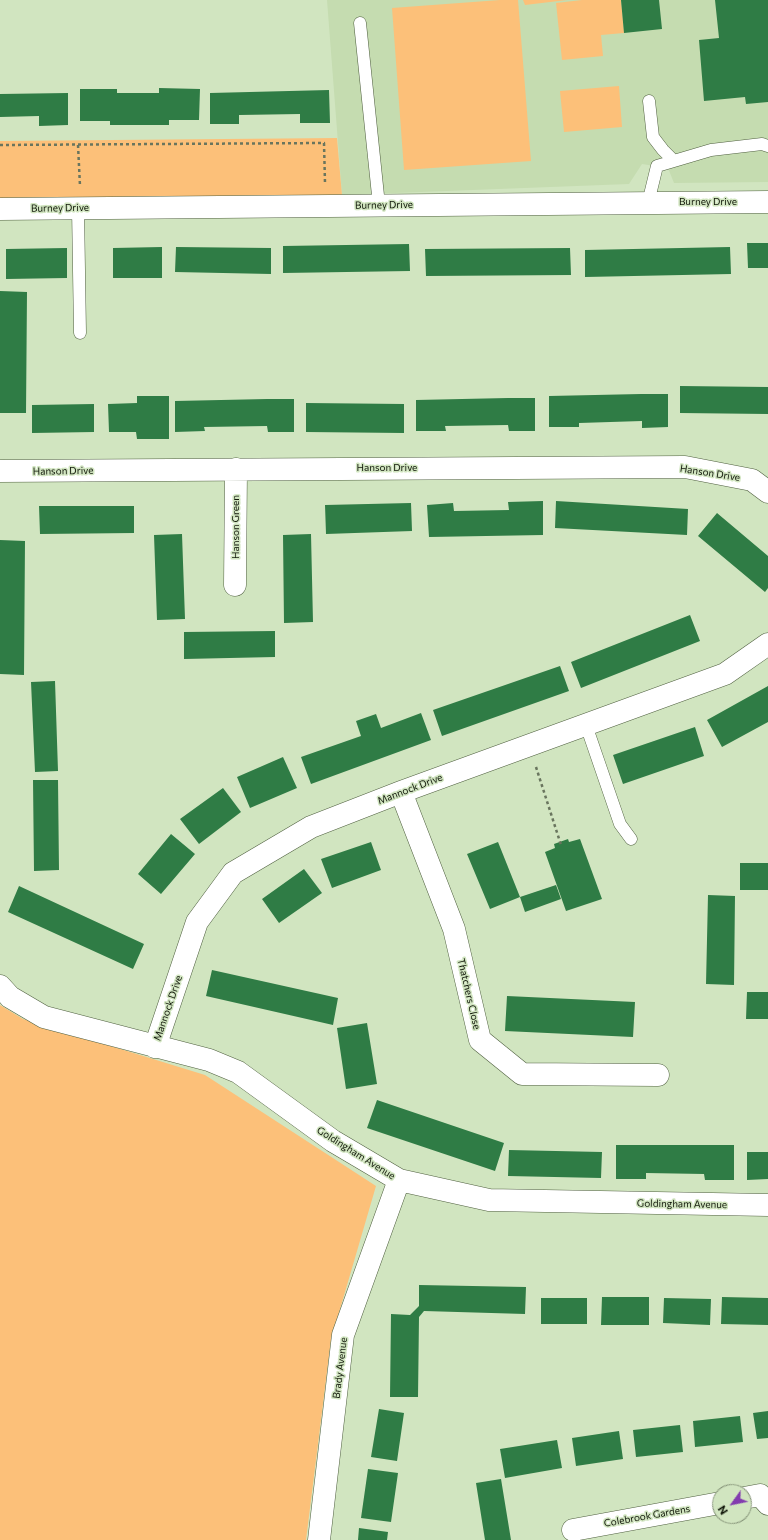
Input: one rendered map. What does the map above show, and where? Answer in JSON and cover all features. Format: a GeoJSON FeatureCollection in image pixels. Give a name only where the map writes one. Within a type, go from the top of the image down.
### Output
{"type":"FeatureCollection","features":[{"type":"Feature","properties":{"kind":"street","name":"Burney Drive"},"geometry":{"type":"LineString","coordinates":[[0,209],[768,202]]}},
{"type":"Feature","properties":{"kind":"street","name":"Hanson Drive"},"geometry":{"type":"LineString","coordinates":[[0,471],[685,467],[752,480],[768,492]]}},
{"type":"Feature","properties":{"kind":"street","name":"Hanson Green"},"geometry":{"type":"LineString","coordinates":[[235,585],[236,469]]}},
{"type":"Feature","properties":{"kind":"street","name":"Mannock Drive"},"geometry":{"type":"LineString","coordinates":[[155,1047],[197,922],[233,873],[311,828],[401,792],[725,674],[768,644]]}},
{"type":"Feature","properties":{"kind":"street","name":"Thatchers Close"},"geometry":{"type":"LineString","coordinates":[[401,792],[454,929],[480,1040],[522,1074],[658,1075]]}},
{"type":"Feature","properties":{"kind":"street","name":"Goldingham Avenue"},"geometry":{"type":"LineString","coordinates":[[0,986],[10,997],[44,1017],[209,1060],[238,1072],[333,1141],[399,1180],[489,1200],[768,1205]]}},
{"type":"Feature","properties":{"kind":"street","name":"Brady Avenue"},"geometry":{"type":"LineString","coordinates":[[319,1540],[344,1335],[399,1180]]}},
{"type":"Feature","properties":{"kind":"street"},"geometry":{"type":"LineString","coordinates":[[752,1497],[760,1496],[768,1504]]}},
{"type":"Feature","properties":{"kind":"street","name":"Colebrook Gardens"},"geometry":{"type":"LineString","coordinates":[[573,1530],[712,1504]]}},
{"type":"Feature","properties":{"kind":"lane"},"geometry":{"type":"LineString","coordinates":[[360,23],[379,205]]}},
{"type":"Feature","properties":{"kind":"lane"},"geometry":{"type":"LineString","coordinates":[[649,101],[653,137],[673,160]]}},
{"type":"Feature","properties":{"kind":"lane"},"geometry":{"type":"LineString","coordinates":[[648,203],[657,166],[673,160],[712,150],[762,144],[768,146]]}},
{"type":"Feature","properties":{"kind":"lane"},"geometry":{"type":"LineString","coordinates":[[80,208],[80,332]]}},
{"type":"Feature","properties":{"kind":"lane"},"geometry":{"type":"LineString","coordinates":[[586,725],[620,824],[630,839]]}},
{"type":"Feature","properties":{"kind":"path"},"geometry":{"type":"LineString","coordinates":[[0,145],[324,143],[326,206]]}},
{"type":"Feature","properties":{"kind":"path"},"geometry":{"type":"LineString","coordinates":[[78,145],[80,208]]}},
{"type":"Feature","properties":{"kind":"path"},"geometry":{"type":"LineString","coordinates":[[529,746],[561,845]]}},
{"type":"Feature","properties":{"kind":"shaded area"},"geometry":{"type":"Polygon","coordinates":[[[327,0],[768,0],[768,182],[674,183],[668,168],[642,164],[629,184],[342,195],[327,0]]]}},
{"type":"Feature","properties":{"kind":"shaded area"},"geometry":{"type":"Polygon","coordinates":[[[518,0],[531,161],[404,170],[392,8],[518,0]]]}},
{"type":"Feature","properties":{"kind":"shaded area"},"geometry":{"type":"Polygon","coordinates":[[[523,0],[567,0],[525,5],[523,0]]]}},
{"type":"Feature","properties":{"kind":"shaded area"},"geometry":{"type":"Polygon","coordinates":[[[582,0],[621,0],[624,33],[601,35],[603,56],[562,60],[556,3],[582,0]]]}},
{"type":"Feature","properties":{"kind":"shaded area"},"geometry":{"type":"Polygon","coordinates":[[[619,86],[622,127],[564,132],[560,91],[619,86]]]}},
{"type":"Feature","properties":{"kind":"shaded area"},"geometry":{"type":"Polygon","coordinates":[[[337,138],[342,195],[0,200],[0,141],[337,138]]]}},
{"type":"Feature","properties":{"kind":"shaded area"},"geometry":{"type":"Polygon","coordinates":[[[0,1005],[23,1019],[205,1075],[376,1186],[331,1340],[306,1540],[0,1540],[0,1005]]]}},
{"type":"Feature","properties":{"kind":"building"},"geometry":{"type":"Polygon","coordinates":[[[621,0],[659,0],[662,29],[624,33],[621,0]]]}},
{"type":"Feature","properties":{"kind":"building"},"geometry":{"type":"Polygon","coordinates":[[[715,0],[768,0],[768,102],[746,104],[745,97],[704,101],[699,40],[719,38],[715,0]]]}},
{"type":"Feature","properties":{"kind":"building"},"geometry":{"type":"Polygon","coordinates":[[[159,88],[200,89],[199,120],[169,120],[169,125],[110,125],[110,121],[80,121],[80,89],[117,89],[117,93],[159,93],[159,88]]]}},
{"type":"Feature","properties":{"kind":"building"},"geometry":{"type":"Polygon","coordinates":[[[329,90],[330,123],[300,123],[300,114],[239,115],[239,124],[210,124],[210,93],[329,90]]]}},
{"type":"Feature","properties":{"kind":"building"},"geometry":{"type":"Polygon","coordinates":[[[68,93],[68,125],[39,126],[39,116],[0,117],[0,94],[68,93]]]}},
{"type":"Feature","properties":{"kind":"building"},"geometry":{"type":"Polygon","coordinates":[[[747,243],[768,243],[768,268],[748,268],[747,243]]]}},
{"type":"Feature","properties":{"kind":"building"},"geometry":{"type":"Polygon","coordinates":[[[409,244],[410,271],[283,273],[283,246],[409,244]]]}},
{"type":"Feature","properties":{"kind":"building"},"geometry":{"type":"Polygon","coordinates":[[[162,247],[162,278],[113,278],[113,248],[162,247]]]}},
{"type":"Feature","properties":{"kind":"building"},"geometry":{"type":"Polygon","coordinates":[[[176,247],[271,248],[271,274],[175,272],[176,247]]]}},
{"type":"Feature","properties":{"kind":"building"},"geometry":{"type":"Polygon","coordinates":[[[730,247],[731,274],[585,277],[585,250],[730,247]]]}},
{"type":"Feature","properties":{"kind":"building"},"geometry":{"type":"Polygon","coordinates":[[[67,248],[67,278],[6,279],[6,249],[67,248]]]}},
{"type":"Feature","properties":{"kind":"building"},"geometry":{"type":"Polygon","coordinates":[[[570,248],[571,275],[426,276],[425,249],[570,248]]]}},
{"type":"Feature","properties":{"kind":"building"},"geometry":{"type":"Polygon","coordinates":[[[0,291],[27,292],[26,413],[0,413],[0,291]]]}},
{"type":"Feature","properties":{"kind":"building"},"geometry":{"type":"Polygon","coordinates":[[[680,386],[768,387],[768,414],[680,413],[680,386]]]}},
{"type":"Feature","properties":{"kind":"building"},"geometry":{"type":"Polygon","coordinates":[[[668,394],[668,427],[642,428],[642,421],[579,423],[579,427],[549,427],[549,396],[668,394]]]}},
{"type":"Feature","properties":{"kind":"building"},"geometry":{"type":"Polygon","coordinates":[[[137,396],[169,396],[169,439],[137,439],[136,432],[109,432],[108,404],[137,403],[137,396]]]}},
{"type":"Feature","properties":{"kind":"building"},"geometry":{"type":"Polygon","coordinates":[[[535,398],[535,431],[509,431],[508,425],[445,426],[446,431],[416,431],[416,400],[535,398]]]}},
{"type":"Feature","properties":{"kind":"building"},"geometry":{"type":"Polygon","coordinates":[[[294,399],[294,432],[268,432],[267,426],[204,427],[205,431],[175,432],[175,401],[294,399]]]}},
{"type":"Feature","properties":{"kind":"building"},"geometry":{"type":"Polygon","coordinates":[[[306,403],[404,404],[404,433],[306,432],[306,403]]]}},
{"type":"Feature","properties":{"kind":"building"},"geometry":{"type":"Polygon","coordinates":[[[94,404],[94,432],[32,433],[32,405],[94,404]]]}},
{"type":"Feature","properties":{"kind":"building"},"geometry":{"type":"Polygon","coordinates":[[[543,501],[543,535],[429,537],[427,505],[453,503],[454,511],[509,510],[508,502],[543,501]]]}},
{"type":"Feature","properties":{"kind":"building"},"geometry":{"type":"Polygon","coordinates":[[[556,501],[688,509],[687,535],[555,528],[556,501]]]}},
{"type":"Feature","properties":{"kind":"building"},"geometry":{"type":"Polygon","coordinates":[[[411,503],[412,531],[326,534],[325,505],[411,503]]]}},
{"type":"Feature","properties":{"kind":"building"},"geometry":{"type":"Polygon","coordinates":[[[39,506],[134,506],[134,533],[40,534],[39,506]]]}},
{"type":"Feature","properties":{"kind":"building"},"geometry":{"type":"Polygon","coordinates":[[[717,513],[768,556],[768,588],[765,592],[698,536],[717,513]]]}},
{"type":"Feature","properties":{"kind":"building"},"geometry":{"type":"Polygon","coordinates":[[[182,534],[185,619],[157,620],[154,535],[182,534]]]}},
{"type":"Feature","properties":{"kind":"building"},"geometry":{"type":"Polygon","coordinates":[[[311,534],[313,622],[284,623],[283,535],[311,534]]]}},
{"type":"Feature","properties":{"kind":"building"},"geometry":{"type":"Polygon","coordinates":[[[0,540],[25,541],[24,675],[0,674],[0,540]]]}},
{"type":"Feature","properties":{"kind":"building"},"geometry":{"type":"Polygon","coordinates":[[[690,615],[700,641],[581,688],[571,662],[690,615]]]}},
{"type":"Feature","properties":{"kind":"building"},"geometry":{"type":"Polygon","coordinates":[[[275,631],[275,657],[184,659],[184,632],[275,631]]]}},
{"type":"Feature","properties":{"kind":"building"},"geometry":{"type":"Polygon","coordinates":[[[560,666],[569,691],[442,736],[433,710],[560,666]]]}},
{"type":"Feature","properties":{"kind":"building"},"geometry":{"type":"Polygon","coordinates":[[[55,681],[58,771],[35,772],[31,682],[55,681]]]}},
{"type":"Feature","properties":{"kind":"building"},"geometry":{"type":"Polygon","coordinates":[[[768,686],[768,722],[722,747],[707,720],[768,686]]]}},
{"type":"Feature","properties":{"kind":"building"},"geometry":{"type":"Polygon","coordinates":[[[421,713],[431,740],[311,784],[301,757],[361,736],[356,721],[376,714],[381,728],[421,713]]]}},
{"type":"Feature","properties":{"kind":"building"},"geometry":{"type":"Polygon","coordinates":[[[695,727],[704,756],[623,784],[613,755],[695,727]]]}},
{"type":"Feature","properties":{"kind":"building"},"geometry":{"type":"Polygon","coordinates":[[[283,757],[297,788],[250,808],[237,777],[283,757]]]}},
{"type":"Feature","properties":{"kind":"building"},"geometry":{"type":"Polygon","coordinates":[[[33,780],[58,780],[59,870],[34,871],[33,780]]]}},
{"type":"Feature","properties":{"kind":"building"},"geometry":{"type":"Polygon","coordinates":[[[223,788],[241,812],[199,844],[180,819],[223,788]]]}},
{"type":"Feature","properties":{"kind":"building"},"geometry":{"type":"Polygon","coordinates":[[[171,834],[195,854],[161,894],[138,874],[171,834]]]}},
{"type":"Feature","properties":{"kind":"building"},"geometry":{"type":"Polygon","coordinates":[[[568,839],[569,842],[580,839],[602,899],[566,911],[545,852],[555,848],[554,844],[568,839]]]}},
{"type":"Feature","properties":{"kind":"building"},"geometry":{"type":"Polygon","coordinates":[[[371,842],[381,870],[332,888],[321,859],[371,842]]]}},
{"type":"Feature","properties":{"kind":"building"},"geometry":{"type":"Polygon","coordinates":[[[498,842],[520,897],[490,909],[467,854],[498,842]]]}},
{"type":"Feature","properties":{"kind":"building"},"geometry":{"type":"Polygon","coordinates":[[[740,863],[768,863],[768,890],[740,890],[740,863]]]}},
{"type":"Feature","properties":{"kind":"building"},"geometry":{"type":"Polygon","coordinates":[[[304,869],[322,893],[279,923],[262,899],[304,869]]]}},
{"type":"Feature","properties":{"kind":"building"},"geometry":{"type":"Polygon","coordinates":[[[556,885],[561,899],[525,912],[520,897],[556,885]]]}},
{"type":"Feature","properties":{"kind":"building"},"geometry":{"type":"Polygon","coordinates":[[[19,886],[144,944],[133,969],[8,912],[19,886]]]}},
{"type":"Feature","properties":{"kind":"building"},"geometry":{"type":"Polygon","coordinates":[[[708,895],[735,896],[734,985],[706,984],[708,895]]]}},
{"type":"Feature","properties":{"kind":"building"},"geometry":{"type":"Polygon","coordinates":[[[212,970],[338,998],[333,1025],[206,996],[212,970]]]}},
{"type":"Feature","properties":{"kind":"building"},"geometry":{"type":"Polygon","coordinates":[[[747,992],[768,992],[768,1019],[746,1019],[747,992]]]}},
{"type":"Feature","properties":{"kind":"building"},"geometry":{"type":"Polygon","coordinates":[[[507,996],[635,1002],[633,1037],[505,1031],[507,996]]]}},
{"type":"Feature","properties":{"kind":"building"},"geometry":{"type":"Polygon","coordinates":[[[367,1023],[377,1084],[346,1089],[337,1028],[367,1023]]]}},
{"type":"Feature","properties":{"kind":"building"},"geometry":{"type":"Polygon","coordinates":[[[377,1100],[504,1143],[495,1171],[367,1128],[377,1100]]]}},
{"type":"Feature","properties":{"kind":"building"},"geometry":{"type":"Polygon","coordinates":[[[616,1145],[734,1145],[734,1180],[705,1180],[704,1174],[646,1173],[646,1179],[616,1179],[616,1145]]]}},
{"type":"Feature","properties":{"kind":"building"},"geometry":{"type":"Polygon","coordinates":[[[509,1150],[602,1152],[601,1178],[508,1176],[509,1150]]]}},
{"type":"Feature","properties":{"kind":"building"},"geometry":{"type":"Polygon","coordinates":[[[747,1152],[768,1152],[768,1179],[747,1180],[747,1152]]]}},
{"type":"Feature","properties":{"kind":"building"},"geometry":{"type":"Polygon","coordinates":[[[419,1285],[526,1287],[525,1314],[424,1311],[419,1317],[418,1397],[390,1397],[391,1314],[410,1315],[419,1306],[419,1285]]]}},
{"type":"Feature","properties":{"kind":"building"},"geometry":{"type":"Polygon","coordinates":[[[602,1297],[649,1297],[649,1325],[601,1325],[602,1297]]]}},
{"type":"Feature","properties":{"kind":"building"},"geometry":{"type":"Polygon","coordinates":[[[722,1297],[768,1298],[768,1325],[721,1324],[722,1297]]]}},
{"type":"Feature","properties":{"kind":"building"},"geometry":{"type":"Polygon","coordinates":[[[541,1298],[587,1298],[587,1324],[541,1324],[541,1298]]]}},
{"type":"Feature","properties":{"kind":"building"},"geometry":{"type":"Polygon","coordinates":[[[664,1298],[711,1299],[710,1325],[663,1323],[664,1298]]]}},
{"type":"Feature","properties":{"kind":"building"},"geometry":{"type":"Polygon","coordinates":[[[379,1409],[404,1413],[397,1461],[371,1457],[379,1409]]]}},
{"type":"Feature","properties":{"kind":"building"},"geometry":{"type":"Polygon","coordinates":[[[768,1411],[768,1438],[757,1439],[753,1413],[768,1411]]]}},
{"type":"Feature","properties":{"kind":"building"},"geometry":{"type":"Polygon","coordinates":[[[740,1416],[743,1442],[695,1447],[693,1421],[740,1416]]]}},
{"type":"Feature","properties":{"kind":"building"},"geometry":{"type":"Polygon","coordinates":[[[680,1425],[683,1452],[636,1457],[633,1430],[680,1425]]]}},
{"type":"Feature","properties":{"kind":"building"},"geometry":{"type":"Polygon","coordinates":[[[619,1431],[623,1459],[576,1466],[572,1438],[619,1431]]]}},
{"type":"Feature","properties":{"kind":"building"},"geometry":{"type":"Polygon","coordinates":[[[557,1440],[562,1468],[505,1478],[500,1449],[557,1440]]]}},
{"type":"Feature","properties":{"kind":"building"},"geometry":{"type":"Polygon","coordinates":[[[368,1469],[398,1473],[391,1522],[361,1518],[368,1469]]]}},
{"type":"Feature","properties":{"kind":"building"},"geometry":{"type":"Polygon","coordinates":[[[501,1479],[511,1540],[485,1540],[476,1483],[501,1479]]]}},
{"type":"Feature","properties":{"kind":"building"},"geometry":{"type":"Polygon","coordinates":[[[359,1528],[388,1532],[387,1540],[358,1540],[359,1528]]]}}]}
